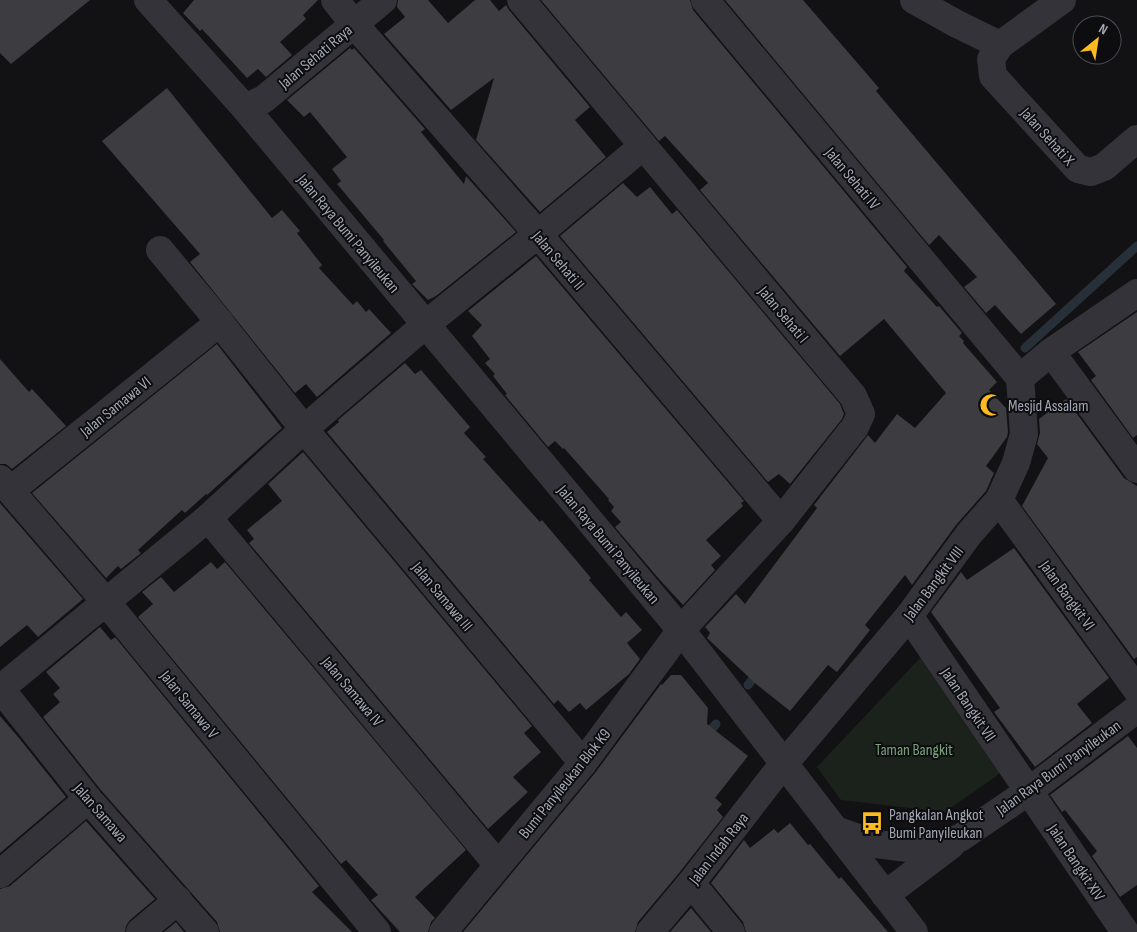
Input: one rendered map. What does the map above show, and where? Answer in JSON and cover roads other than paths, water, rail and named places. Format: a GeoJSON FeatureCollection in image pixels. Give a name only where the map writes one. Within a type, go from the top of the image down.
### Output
{"type":"FeatureCollection","features":[{"type":"Feature","properties":{"kind":"street","name":"Jalan Raya Bumi Panyileukan"},"geometry":{"type":"LineString","coordinates":[[148,0],[245,108],[681,630],[835,830],[876,844],[916,849],[960,838],[1029,792],[1137,709]]}},
{"type":"Feature","properties":{"kind":"street","name":"Jalan Sehati II"},"geometry":{"type":"LineString","coordinates":[[335,0],[538,234],[781,521]]}},
{"type":"Feature","properties":{"kind":"street","name":"Jalan Sehati Raya"},"geometry":{"type":"LineString","coordinates":[[245,108],[264,99],[383,0]]}},
{"type":"Feature","properties":{"kind":"street","name":"Jalan Sehati I"},"geometry":{"type":"LineString","coordinates":[[521,0],[853,396],[861,414],[855,427],[781,521],[681,630]]}},
{"type":"Feature","properties":{"kind":"street","name":"Jalan Sehati IV"},"geometry":{"type":"LineString","coordinates":[[705,0],[1020,378]]}},
{"type":"Feature","properties":{"kind":"street"},"geometry":{"type":"LineString","coordinates":[[914,0],[1000,45],[1062,0]]}},
{"type":"Feature","properties":{"kind":"street","name":"Jalan Sehati X"},"geometry":{"type":"LineString","coordinates":[[1000,45],[992,59],[993,76],[1078,169],[1091,172],[1104,167],[1137,139]]}},
{"type":"Feature","properties":{"kind":"street"},"geometry":{"type":"LineString","coordinates":[[0,689],[208,518],[304,429],[643,146]]}},
{"type":"Feature","properties":{"kind":"street"},"geometry":{"type":"LineString","coordinates":[[160,250],[304,429]]}},
{"type":"Feature","properties":{"kind":"street"},"geometry":{"type":"LineString","coordinates":[[1020,378],[1051,352],[1137,293]]}},
{"type":"Feature","properties":{"kind":"street","name":"Jalan Samawa VI"},"geometry":{"type":"LineString","coordinates":[[5,484],[214,316]]}},
{"type":"Feature","properties":{"kind":"street"},"geometry":{"type":"LineString","coordinates":[[1051,352],[1137,469]]}},
{"type":"Feature","properties":{"kind":"street","name":"Jalan Bangkit VIII"},"geometry":{"type":"LineString","coordinates":[[784,764],[909,616],[969,534],[999,500],[1016,463],[1024,434],[1020,378]]}},
{"type":"Feature","properties":{"kind":"street","name":"Jalan Samawa III"},"geometry":{"type":"LineString","coordinates":[[304,429],[582,763]]}},
{"type":"Feature","properties":{"kind":"street","name":"Jalan Samawa V"},"geometry":{"type":"LineString","coordinates":[[5,484],[106,602],[377,932]]}},
{"type":"Feature","properties":{"kind":"street","name":"Jalan Bangkit VI"},"geometry":{"type":"LineString","coordinates":[[999,500],[1137,690]]}},
{"type":"Feature","properties":{"kind":"street","name":"Jalan Samawa IV"},"geometry":{"type":"LineString","coordinates":[[208,518],[498,865]]}},
{"type":"Feature","properties":{"kind":"street","name":"Jalan Bangkit VII"},"geometry":{"type":"LineString","coordinates":[[909,616],[1029,792]]}},
{"type":"Feature","properties":{"kind":"street","name":"Bumi Panyileukan Blok K9"},"geometry":{"type":"LineString","coordinates":[[443,932],[582,763],[681,630]]}},
{"type":"Feature","properties":{"kind":"street","name":"Jalan Samawa"},"geometry":{"type":"LineString","coordinates":[[0,689],[88,799],[205,932]]}},
{"type":"Feature","properties":{"kind":"street","name":"Jalan Indah Raya"},"geometry":{"type":"LineString","coordinates":[[650,932],[784,764]]}},
{"type":"Feature","properties":{"kind":"street","name":"Jalan Bangkit XIV"},"geometry":{"type":"LineString","coordinates":[[1029,792],[1125,932]]}},
{"type":"Feature","properties":{"kind":"street"},"geometry":{"type":"LineString","coordinates":[[0,874],[88,799]]}},
{"type":"Feature","properties":{"kind":"street"},"geometry":{"type":"LineString","coordinates":[[835,830],[914,932]]}},
{"type":"Feature","properties":{"kind":"street"},"geometry":{"type":"LineString","coordinates":[[885,895],[960,838]]}},
{"type":"Feature","properties":{"kind":"street"},"geometry":{"type":"LineString","coordinates":[[691,883],[732,932]]}},
{"type":"Feature","properties":{"kind":"street"},"geometry":{"type":"LineString","coordinates":[[140,932],[178,900]]}},
{"type":"Feature","properties":{"kind":"waterway"},"geometry":{"type":"LineString","coordinates":[[1025,348],[1137,246]]}},
{"type":"Feature","properties":{"kind":"waterway"},"geometry":{"type":"LineString","coordinates":[[748,685],[759,671]]}},
{"type":"Feature","properties":{"kind":"waterway"},"geometry":{"type":"LineString","coordinates":[[705,737],[716,724]]}},
{"type":"Feature","properties":{"kind":"place","name":"Mesjid Assalam"},"geometry":{"type":"Point","coordinates":[991,405]}},
{"type":"Feature","properties":{"kind":"place","name":"Pangkalan Angkot Bumi Panyileukan"},"geometry":{"type":"Point","coordinates":[872,823]}},
{"type":"Feature","properties":{"kind":"park label","name":"Taman Bangkit"},"geometry":{"type":"Point","coordinates":[914,749]}}]}
